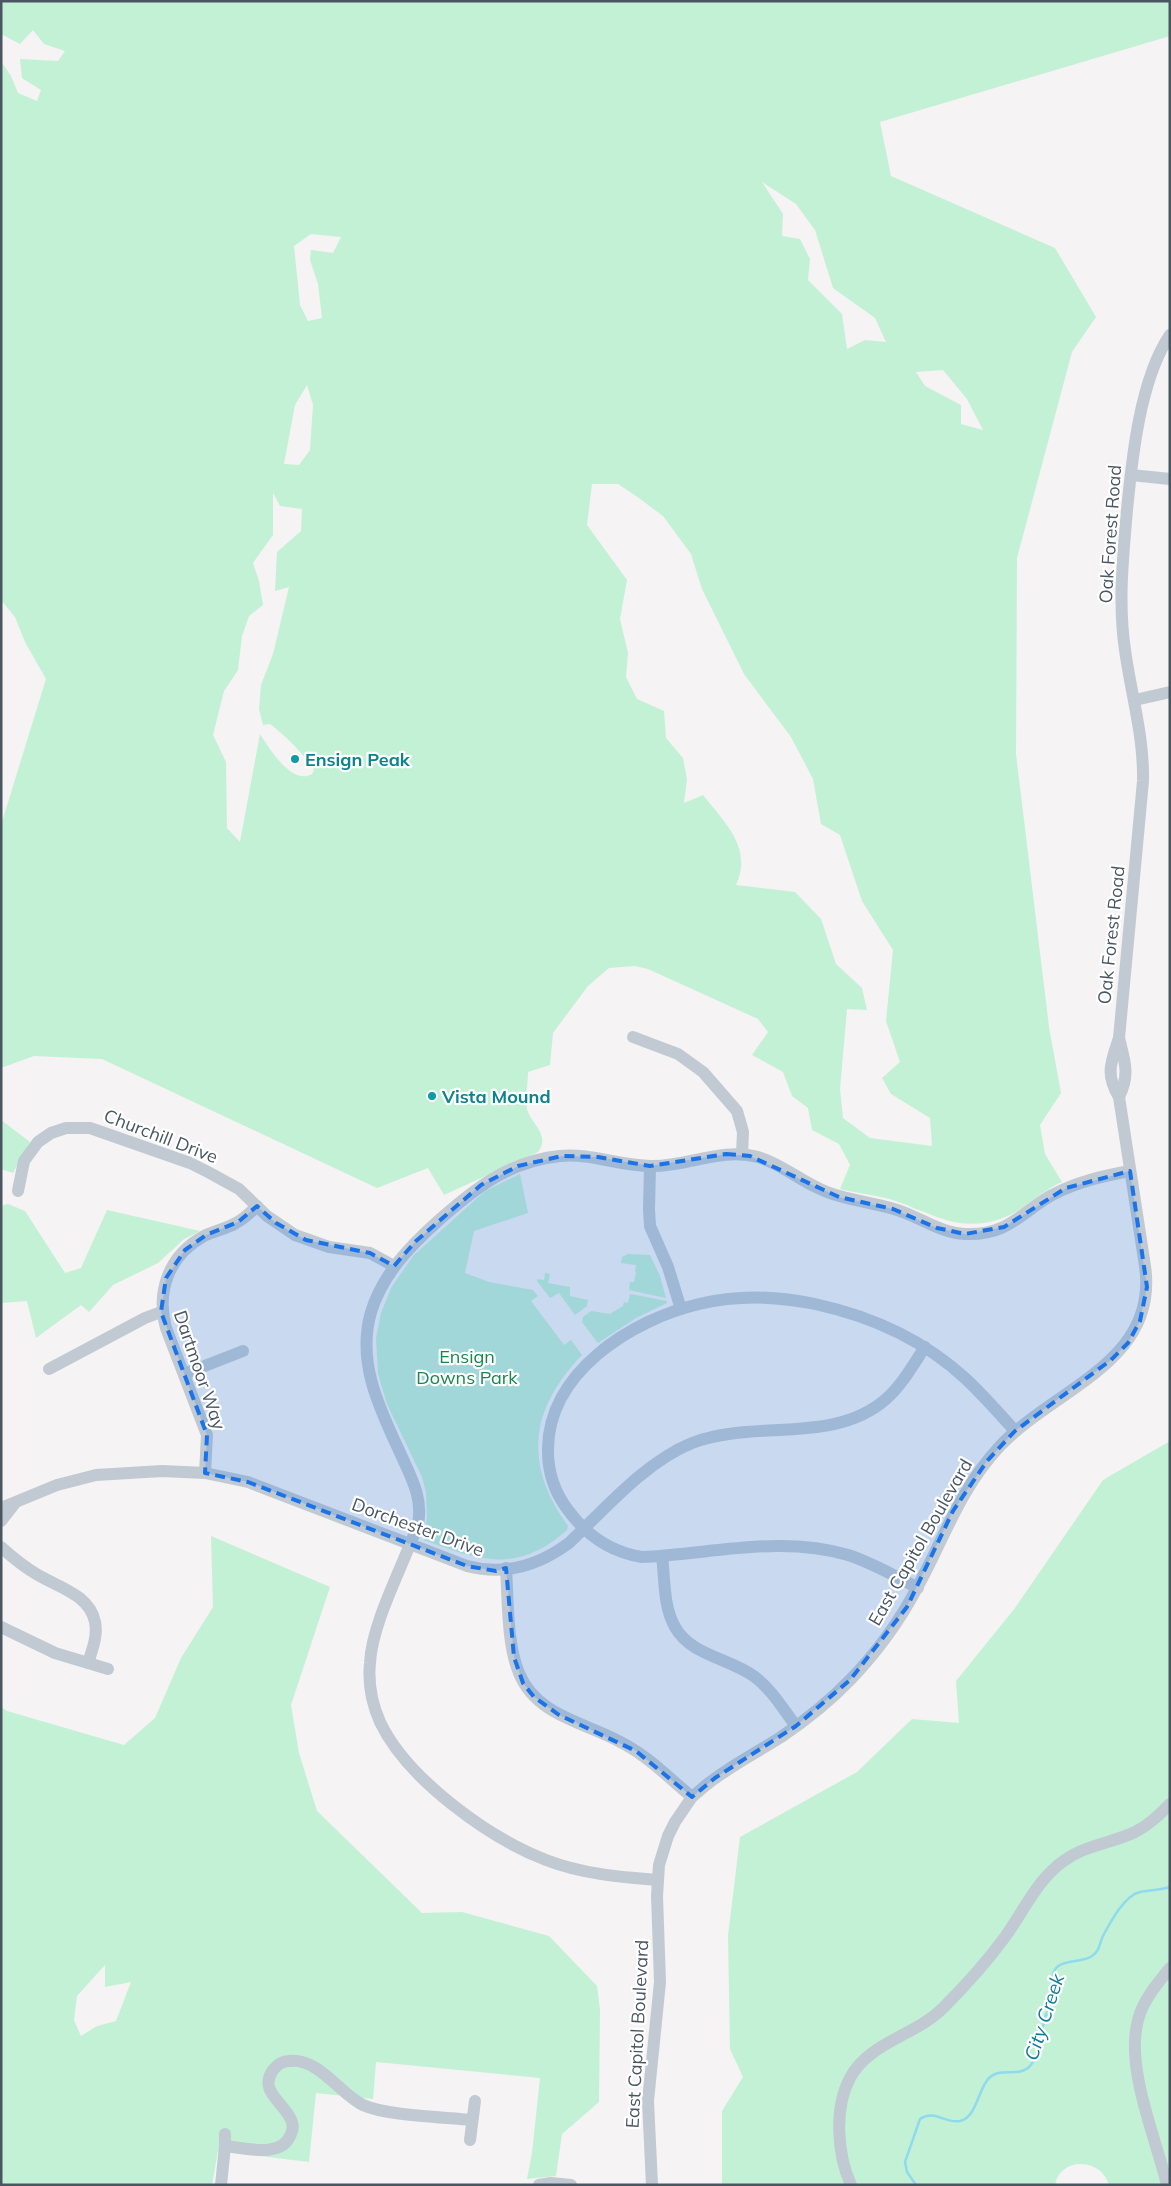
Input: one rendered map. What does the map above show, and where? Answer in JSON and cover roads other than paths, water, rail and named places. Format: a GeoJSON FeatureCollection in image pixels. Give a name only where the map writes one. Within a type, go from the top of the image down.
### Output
{"type":"FeatureCollection","features":[{"type":"Feature","properties":{"kind":"street","name":"Oak Forest Road"},"geometry":{"type":"LineString","coordinates":[[1118,1097],[1111,1084],[1111,1064],[1119,1038],[1143,781],[1142,740],[1125,650],[1121,596],[1123,558],[1135,439],[1147,391],[1160,353],[1170,335]]}},
{"type":"Feature","properties":{"kind":"street"},"geometry":{"type":"LineString","coordinates":[[1131,476],[1170,479]]}},
{"type":"Feature","properties":{"kind":"street"},"geometry":{"type":"LineString","coordinates":[[1135,700],[1170,692]]}},
{"type":"Feature","properties":{"kind":"street"},"geometry":{"type":"LineString","coordinates":[[633,1037],[669,1049],[687,1059],[703,1072],[722,1092],[733,1104],[740,1119],[743,1132],[742,1154]]}},
{"type":"Feature","properties":{"kind":"street","name":"East Capitol Boulevard"},"geometry":{"type":"LineString","coordinates":[[652,2185],[648,2109],[660,1982],[658,1880],[659,1865],[668,1836],[692,1797],[715,1778],[796,1726],[833,1697],[868,1661],[896,1623],[918,1588],[962,1495],[987,1461],[1015,1431],[1111,1360],[1128,1343],[1140,1321],[1146,1298],[1147,1275],[1118,1097]]}},
{"type":"Feature","properties":{"kind":"street","name":"Churchill Drive"},"geometry":{"type":"LineString","coordinates":[[18,1191],[22,1168],[33,1148],[45,1137],[58,1130],[82,1127],[99,1130],[190,1163],[239,1189],[276,1223],[306,1240],[329,1247],[370,1254],[394,1266]]}},
{"type":"Feature","properties":{"kind":"street"},"geometry":{"type":"LineString","coordinates":[[658,1880],[588,1872],[547,1860],[513,1845],[480,1825],[448,1800],[417,1771],[390,1740],[380,1721],[372,1699],[370,1663],[372,1645],[418,1524],[419,1497],[381,1412],[370,1379],[367,1359],[370,1314],[378,1294],[394,1266],[416,1241],[470,1193],[493,1177],[518,1166],[547,1158],[577,1155],[650,1166],[726,1154],[742,1154],[766,1160],[817,1188],[839,1196],[893,1209],[937,1228],[965,1234],[984,1233],[1004,1227],[1014,1223],[1049,1197],[1066,1188],[1084,1181],[1130,1171]]}},
{"type":"Feature","properties":{"kind":"street"},"geometry":{"type":"LineString","coordinates":[[650,1166],[650,1226],[668,1267],[681,1309]]}},
{"type":"Feature","properties":{"kind":"street","name":"Dartmoor Way"},"geometry":{"type":"LineString","coordinates":[[205,1473],[207,1435],[162,1312],[164,1287],[170,1271],[179,1256],[198,1240],[238,1222],[257,1206]]}},
{"type":"Feature","properties":{"kind":"street"},"geometry":{"type":"LineString","coordinates":[[918,1588],[865,1561],[833,1551],[805,1546],[752,1547],[642,1557],[617,1551],[598,1541],[583,1529],[556,1490],[549,1462],[549,1433],[554,1410],[567,1386],[586,1365],[621,1338],[650,1321],[681,1309],[734,1298],[759,1298],[794,1300],[855,1315],[891,1329],[924,1347],[966,1378],[1015,1431]]}},
{"type":"Feature","properties":{"kind":"street"},"geometry":{"type":"LineString","coordinates":[[49,1369],[145,1318],[162,1312]]}},
{"type":"Feature","properties":{"kind":"street","name":"Dorchester Drive"},"geometry":{"type":"LineString","coordinates":[[1,1508],[57,1485],[96,1476],[162,1471],[205,1473],[248,1482],[476,1569],[496,1571],[506,1568],[515,1570],[542,1560],[569,1543],[654,1464],[691,1443],[736,1432],[833,1424],[862,1415],[892,1393],[924,1347]]}},
{"type":"Feature","properties":{"kind":"street"},"geometry":{"type":"LineString","coordinates":[[184,1374],[243,1351]]}},
{"type":"Feature","properties":{"kind":"street","name":"Dorchester Drive"},"geometry":{"type":"LineString","coordinates":[[1,1521],[15,1503]]}},
{"type":"Feature","properties":{"kind":"street"},"geometry":{"type":"LineString","coordinates":[[1,1547],[27,1568],[74,1594],[86,1604],[93,1615],[96,1627],[95,1639],[88,1663]]}},
{"type":"Feature","properties":{"kind":"street"},"geometry":{"type":"LineString","coordinates":[[662,1556],[667,1606],[678,1632],[694,1647],[742,1669],[756,1678],[769,1690],[796,1726]]}},
{"type":"Feature","properties":{"kind":"street"},"geometry":{"type":"LineString","coordinates":[[506,1568],[514,1658],[519,1675],[528,1690],[550,1710],[613,1737],[636,1751],[692,1797]]}},
{"type":"Feature","properties":{"kind":"street"},"geometry":{"type":"LineString","coordinates":[[1,1627],[54,1652],[108,1669]]}},
{"type":"Feature","properties":{"kind":"street"},"geometry":{"type":"LineString","coordinates":[[851,2185],[842,2154],[840,2111],[847,2084],[864,2060],[881,2047],[923,2025],[965,1986],[1006,1936],[1040,1884],[1063,1861],[1093,1846],[1133,1833],[1147,1825],[1170,1804]]}},
{"type":"Feature","properties":{"kind":"street"},"geometry":{"type":"LineString","coordinates":[[1167,2185],[1138,2079],[1135,2040],[1137,2021],[1144,2003],[1170,1968]]}},
{"type":"Feature","properties":{"kind":"street"},"geometry":{"type":"LineString","coordinates":[[221,2185],[225,2140],[269,2150],[282,2146],[290,2138],[293,2128],[291,2118],[273,2097],[269,2083],[275,2068],[289,2061],[299,2061],[320,2071],[355,2100],[372,2108],[472,2120]]}},
{"type":"Feature","properties":{"kind":"street"},"geometry":{"type":"LineString","coordinates":[[470,2140],[475,2101]]}},
{"type":"Feature","properties":{"kind":"street"},"geometry":{"type":"LineString","coordinates":[[539,2185],[551,2183],[571,2185]]}},
{"type":"Feature","properties":{"kind":"waterway","name":"City Creek"},"geometry":{"type":"LineString","coordinates":[[916,2185],[907,2172],[905,2162],[920,2119],[925,2116],[935,2116],[950,2121],[960,2121],[966,2118],[974,2109],[982,2089],[989,2078],[998,2073],[1018,2072],[1028,2068],[1038,2051],[1043,2024],[1051,2005],[1052,1978],[1055,1969],[1064,1963],[1087,1958],[1095,1954],[1102,1937],[1115,1916],[1124,1903],[1134,1894],[1170,1887]]}},
{"type":"Feature","properties":{"kind":"place","name":"Ensign Peak"},"geometry":{"type":"Point","coordinates":[295,759]}},
{"type":"Feature","properties":{"kind":"place","name":"Vista Mound"},"geometry":{"type":"Point","coordinates":[432,1096]}},
{"type":"Feature","properties":{"kind":"park label","name":"Ensign Downs Park"},"geometry":{"type":"Point","coordinates":[467,1366]}}]}
